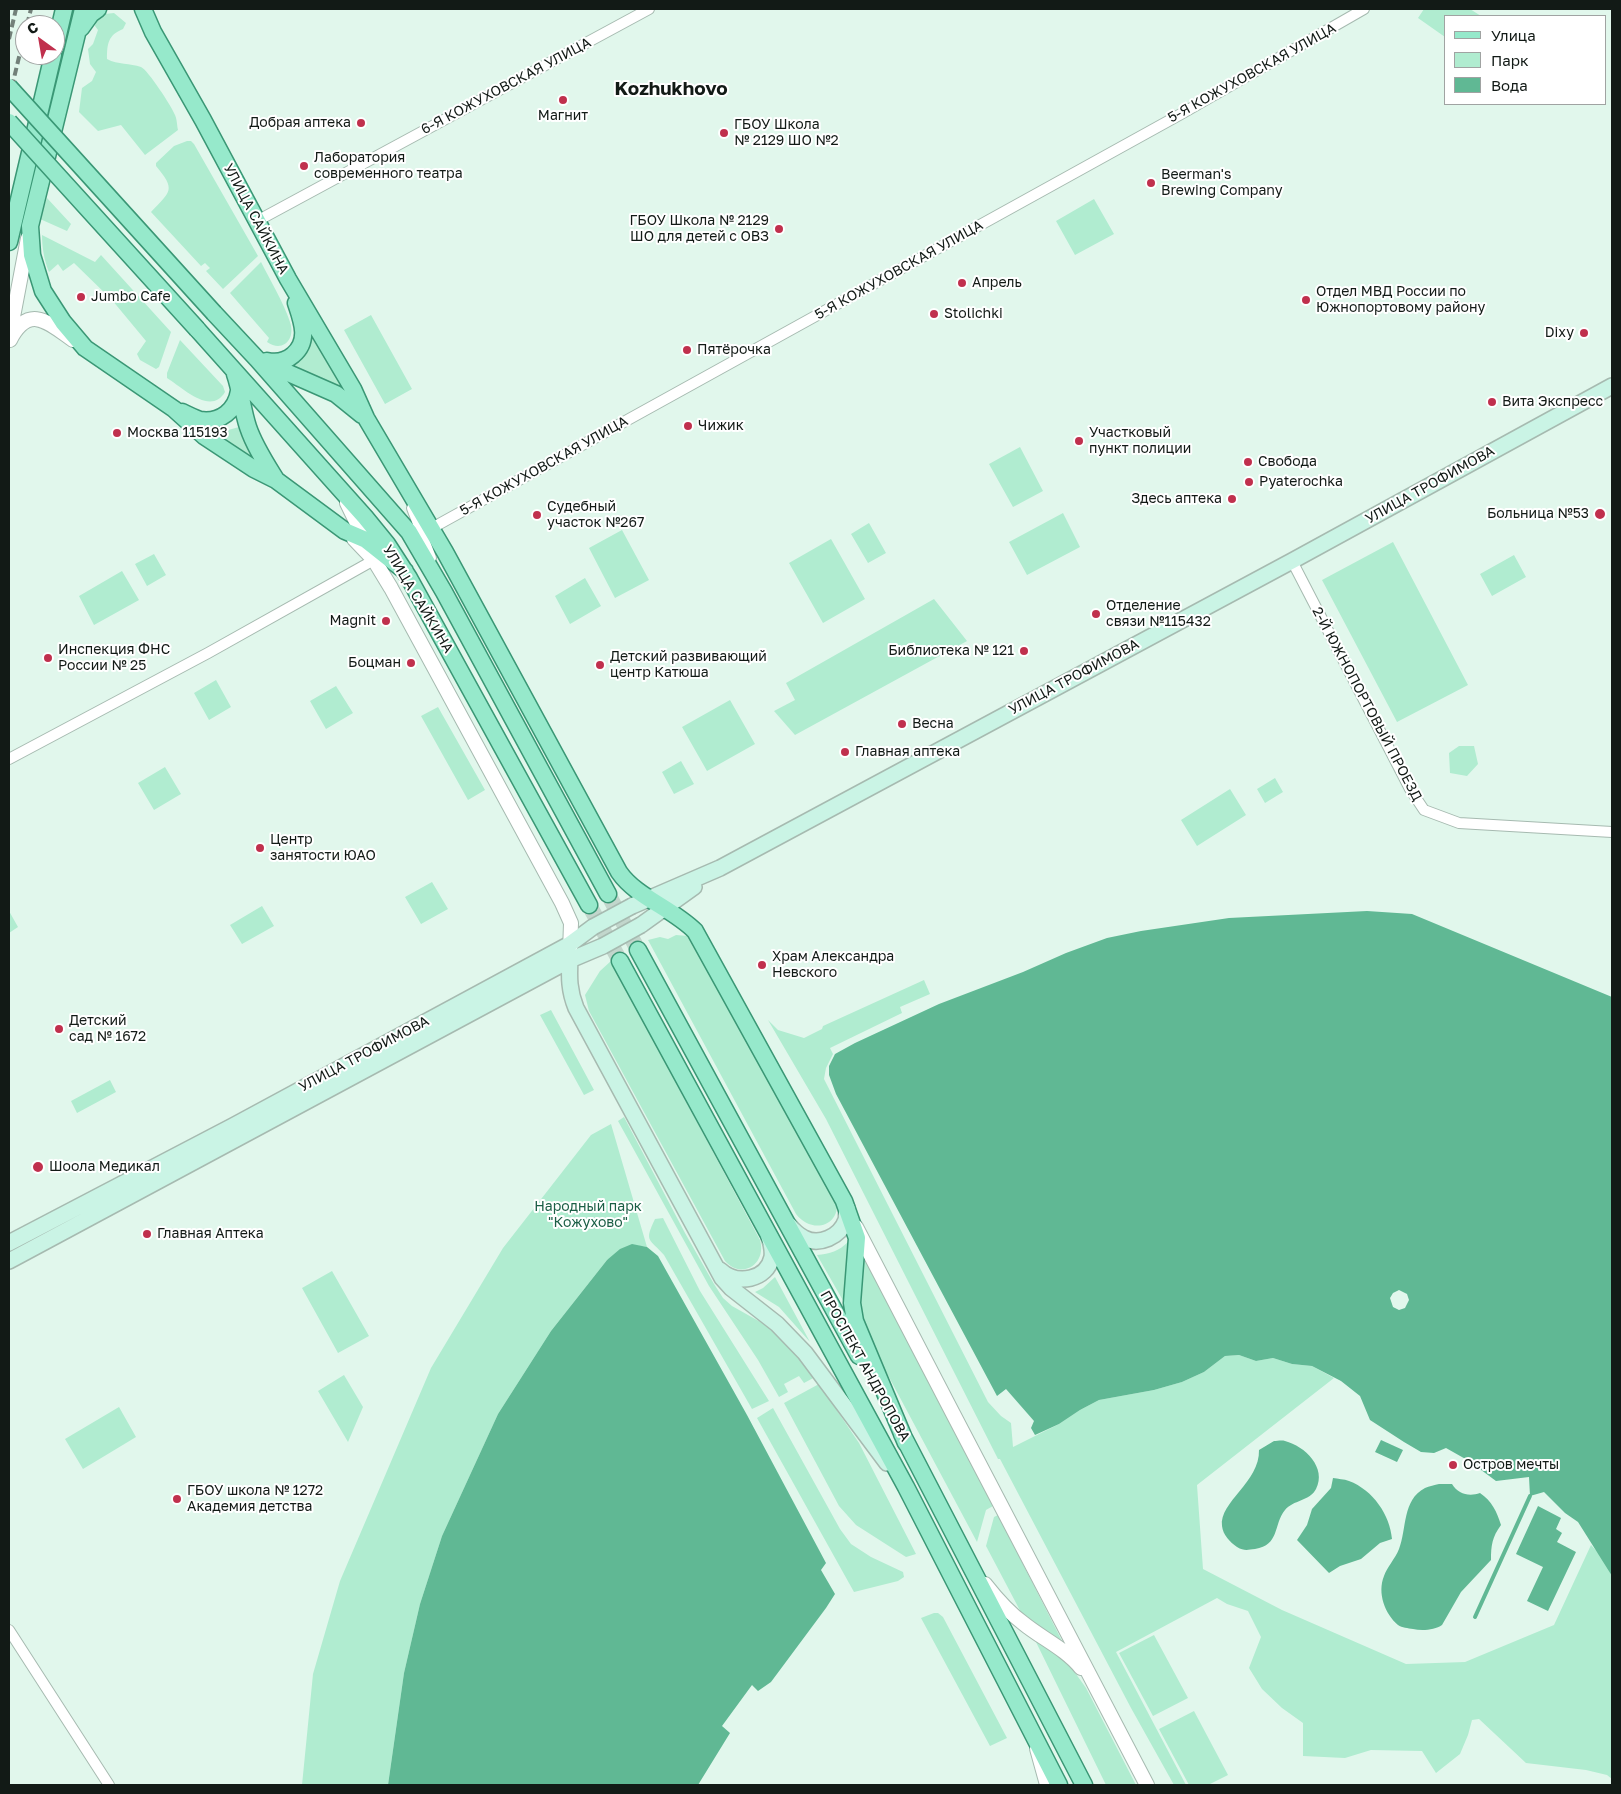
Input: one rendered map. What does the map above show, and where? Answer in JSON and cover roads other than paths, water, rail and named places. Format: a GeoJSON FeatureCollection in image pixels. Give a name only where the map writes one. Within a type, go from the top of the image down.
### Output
{"type":"FeatureCollection","features":[{"type":"Feature","properties":{"kind":"main road"},"geometry":{"type":"LineString","coordinates":[[83,9],[30,226],[32,255],[43,291],[63,322],[85,348],[174,409],[204,436],[254,469],[276,480],[345,531],[366,540],[405,571]]}},
{"type":"Feature","properties":{"kind":"main road"},"geometry":{"type":"LineString","coordinates":[[78,32],[91,14],[98,9]]}},
{"type":"Feature","properties":{"kind":"main road"},"geometry":{"type":"LineString","coordinates":[[129,9],[142,18],[153,32]]}},
{"type":"Feature","properties":{"kind":"main road","name":"УЛИЦА САЙКИНА"},"geometry":{"type":"LineString","coordinates":[[143,9],[153,32],[203,120],[288,279],[353,389],[366,418],[402,480]]}},
{"type":"Feature","properties":{"kind":"main road"},"geometry":{"type":"LineString","coordinates":[[9,242],[51,65]]}},
{"type":"Feature","properties":{"kind":"main road","name":"УЛИЦА САЙКИНА"},"geometry":{"type":"LineString","coordinates":[[9,87],[257,359],[396,516],[421,551],[444,592],[608,894]]}},
{"type":"Feature","properties":{"kind":"main road","name":"УЛИЦА САЙКИНА"},"geometry":{"type":"LineString","coordinates":[[9,122],[227,361],[371,524],[405,571],[589,905]]}},
{"type":"Feature","properties":{"kind":"main road"},"geometry":{"type":"LineString","coordinates":[[257,359],[275,363],[283,362],[299,350],[304,340],[303,328],[288,279]]}},
{"type":"Feature","properties":{"kind":"main road"},"geometry":{"type":"LineString","coordinates":[[257,359],[336,394],[366,418]]}},
{"type":"Feature","properties":{"kind":"main road"},"geometry":{"type":"LineString","coordinates":[[227,361],[240,388],[249,428],[264,462],[276,480]]}},
{"type":"Feature","properties":{"kind":"main road","name":"УЛИЦА ТРОФИМОВА"},"geometry":{"type":"LineString","coordinates":[[9,1243],[233,1126],[570,944],[593,927],[632,906],[720,868],[1292,561],[1612,386]]}},
{"type":"Feature","properties":{"kind":"main road"},"geometry":{"type":"LineString","coordinates":[[174,409],[200,420],[219,418],[234,408],[238,400],[240,388]]}},
{"type":"Feature","properties":{"kind":"main road"},"geometry":{"type":"LineString","coordinates":[[402,480],[432,528],[619,872],[635,890],[679,916],[695,931],[840,1191],[857,1238],[852,1303],[855,1322],[906,1443]]}},
{"type":"Feature","properties":{"kind":"main road","name":"УЛИЦА ТРОФИМОВА"},"geometry":{"type":"LineString","coordinates":[[9,1261],[570,960],[603,946],[640,925],[720,868]]}},
{"type":"Feature","properties":{"kind":"main road","name":"ПРОСПЕКТ АНДРОПОВА"},"geometry":{"type":"LineString","coordinates":[[638,950],[906,1443],[1084,1785]]}},
{"type":"Feature","properties":{"kind":"main road"},"geometry":{"type":"LineString","coordinates":[[570,960],[569,981],[571,996],[576,1008],[722,1278],[731,1288],[777,1324],[805,1353],[906,1487]]}},
{"type":"Feature","properties":{"kind":"main road","name":"ПРОСПЕКТ АНДРОПОВА"},"geometry":{"type":"LineString","coordinates":[[620,961],[906,1487],[1058,1785]]}},
{"type":"Feature","properties":{"kind":"main road"},"geometry":{"type":"LineString","coordinates":[[785,1221],[803,1238],[822,1241],[840,1230],[846,1219],[847,1208]]}},
{"type":"Feature","properties":{"kind":"main road"},"geometry":{"type":"LineString","coordinates":[[709,1256],[725,1274],[734,1279],[745,1279],[755,1276],[764,1270],[772,1256],[767,1231]]}},
{"type":"Feature","properties":{"kind":"street","name":"6-Я КОЖУХОВСКАЯ УЛИЦА"},"geometry":{"type":"LineString","coordinates":[[257,221],[649,9]]}},
{"type":"Feature","properties":{"kind":"street","name":"5-Я КОЖУХОВСКАЯ УЛИЦА"},"geometry":{"type":"LineString","coordinates":[[432,528],[1181,114],[1364,9]]}},
{"type":"Feature","properties":{"kind":"street"},"geometry":{"type":"LineString","coordinates":[[9,338],[30,226]]}},
{"type":"Feature","properties":{"kind":"street"},"geometry":{"type":"LineString","coordinates":[[9,342],[14,332],[22,324],[38,318],[46,321],[85,348]]}},
{"type":"Feature","properties":{"kind":"street","name":"УЛИЦА САЙКИНА"},"geometry":{"type":"LineString","coordinates":[[402,480],[444,592]]}},
{"type":"Feature","properties":{"kind":"street"},"geometry":{"type":"LineString","coordinates":[[336,485],[366,540],[374,560]]}},
{"type":"Feature","properties":{"kind":"street"},"geometry":{"type":"LineString","coordinates":[[345,531],[360,543],[374,560],[391,588],[562,903],[571,923],[570,960]]}},
{"type":"Feature","properties":{"kind":"street"},"geometry":{"type":"LineString","coordinates":[[9,760],[208,653],[374,560]]}},
{"type":"Feature","properties":{"kind":"street","name":"2-Й ЮЖНОПОРТОВЫЙ ПРОЕЗД"},"geometry":{"type":"LineString","coordinates":[[1292,561],[1410,789],[1424,810],[1459,823],[1612,832]]}},
{"type":"Feature","properties":{"kind":"street"},"geometry":{"type":"LineString","coordinates":[[847,1208],[1147,1785]]}},
{"type":"Feature","properties":{"kind":"street"},"geometry":{"type":"LineString","coordinates":[[972,1570],[1002,1604],[1022,1623],[1079,1665],[1099,1693]]}},
{"type":"Feature","properties":{"kind":"street"},"geometry":{"type":"LineString","coordinates":[[9,1630],[108,1785]]}},
{"type":"Feature","properties":{"kind":"street"},"geometry":{"type":"LineString","coordinates":[[1032,1734],[1045,1785]]}},
{"type":"Feature","properties":{"kind":"water"},"geometry":{"type":"Polygon","coordinates":[[[1367,911],[1412,914],[1612,997],[1612,1576],[1578,1522],[1565,1513],[1544,1492],[1530,1496],[1529,1477],[1496,1481],[1469,1461],[1446,1448],[1434,1453],[1421,1452],[1370,1420],[1360,1396],[1341,1381],[1312,1366],[1292,1364],[1273,1358],[1256,1361],[1239,1355],[1225,1356],[1204,1372],[1182,1382],[1154,1390],[1099,1400],[1059,1424],[1035,1435],[1031,1428],[1034,1421],[1006,1389],[997,1396],[836,1094],[829,1075],[829,1066],[835,1054],[855,1043],[939,1004],[1023,972],[1066,953],[1107,938],[1229,918],[1367,911]],[[1399,1290],[1393,1293],[1390,1298],[1393,1307],[1399,1310],[1405,1308],[1409,1300],[1407,1294],[1399,1290]]]}},
{"type":"Feature","properties":{"kind":"water"},"geometry":{"type":"Polygon","coordinates":[[[632,1244],[647,1247],[658,1256],[747,1415],[826,1563],[821,1570],[835,1594],[771,1682],[758,1691],[752,1685],[722,1726],[730,1733],[698,1785],[388,1785],[404,1673],[420,1604],[442,1536],[498,1414],[551,1331],[607,1260],[620,1249],[632,1244]]]}},
{"type":"Feature","properties":{"kind":"water"},"geometry":{"type":"Polygon","coordinates":[[[1381,1440],[1403,1450],[1397,1462],[1375,1452],[1381,1440]]]}},
{"type":"Feature","properties":{"kind":"water"},"geometry":{"type":"Polygon","coordinates":[[[1274,1441],[1284,1441],[1293,1444],[1306,1453],[1316,1466],[1319,1473],[1319,1481],[1316,1489],[1310,1496],[1292,1504],[1285,1510],[1269,1543],[1255,1549],[1242,1549],[1232,1543],[1225,1535],[1222,1526],[1223,1517],[1227,1508],[1253,1472],[1258,1461],[1259,1450],[1274,1441]]]}},
{"type":"Feature","properties":{"kind":"water"},"geometry":{"type":"Polygon","coordinates":[[[1333,1478],[1347,1480],[1358,1485],[1373,1497],[1384,1512],[1391,1530],[1392,1539],[1380,1543],[1361,1559],[1340,1566],[1329,1573],[1297,1540],[1307,1525],[1312,1509],[1331,1488],[1333,1478]]]}},
{"type":"Feature","properties":{"kind":"water"},"geometry":{"type":"Polygon","coordinates":[[[1439,1484],[1452,1484],[1464,1494],[1480,1493],[1493,1507],[1501,1525],[1493,1542],[1491,1560],[1461,1592],[1442,1625],[1436,1628],[1417,1630],[1398,1625],[1393,1620],[1386,1609],[1381,1589],[1385,1573],[1399,1549],[1406,1515],[1412,1500],[1425,1488],[1439,1484]]]}},
{"type":"Feature","properties":{"kind":"water"},"geometry":{"type":"Polygon","coordinates":[[[1538,1506],[1561,1518],[1556,1529],[1562,1533],[1557,1542],[1576,1552],[1548,1611],[1527,1601],[1543,1567],[1516,1554],[1538,1506]]]}},
{"type":"Feature","properties":{"kind":"waterway"},"geometry":{"type":"LineString","coordinates":[[1475,1617],[1530,1496]]}},
{"type":"Feature","properties":{"kind":"tunnel"},"geometry":{"type":"LineString","coordinates":[[608,894],[638,950]]}},
{"type":"Feature","properties":{"kind":"tunnel"},"geometry":{"type":"LineString","coordinates":[[589,905],[620,961]]}},
{"type":"Feature","properties":{"kind":"railway"},"geometry":{"type":"LineString","coordinates":[[9,39],[16,9]]}},
{"type":"Feature","properties":{"kind":"railway"},"geometry":{"type":"LineString","coordinates":[[30,15],[31,9]]}},
{"type":"Feature","properties":{"kind":"railway"},"geometry":{"type":"LineString","coordinates":[[9,99],[17,65]]}},
{"type":"Feature","properties":{"kind":"place","name":"Магнит"},"geometry":{"type":"Point","coordinates":[563,100]}},
{"type":"Feature","properties":{"kind":"place","name":"Добрая аптека"},"geometry":{"type":"Point","coordinates":[361,123]}},
{"type":"Feature","properties":{"kind":"place","name":"ГБОУ Школа № 2129 ШО №2"},"geometry":{"type":"Point","coordinates":[724,133]}},
{"type":"Feature","properties":{"kind":"place","name":"Лаборатория современного театра"},"geometry":{"type":"Point","coordinates":[304,166]}},
{"type":"Feature","properties":{"kind":"place","name":"Beerman's Brewing Company"},"geometry":{"type":"Point","coordinates":[1151,183]}},
{"type":"Feature","properties":{"kind":"place","name":"ГБОУ Школа № 2129 ШО для детей с ОВЗ"},"geometry":{"type":"Point","coordinates":[779,229]}},
{"type":"Feature","properties":{"kind":"place","name":"Апрель"},"geometry":{"type":"Point","coordinates":[962,283]}},
{"type":"Feature","properties":{"kind":"place","name":"Jumbo Cafe"},"geometry":{"type":"Point","coordinates":[81,297]}},
{"type":"Feature","properties":{"kind":"place","name":"Отдел МВД России по Южнопортовому району"},"geometry":{"type":"Point","coordinates":[1306,300]}},
{"type":"Feature","properties":{"kind":"place","name":"Stolichki"},"geometry":{"type":"Point","coordinates":[934,314]}},
{"type":"Feature","properties":{"kind":"place","name":"Dixy"},"geometry":{"type":"Point","coordinates":[1584,333]}},
{"type":"Feature","properties":{"kind":"place","name":"Пятёрочка"},"geometry":{"type":"Point","coordinates":[687,350]}},
{"type":"Feature","properties":{"kind":"place","name":"Вита Экспресс"},"geometry":{"type":"Point","coordinates":[1492,402]}},
{"type":"Feature","properties":{"kind":"place","name":"Чижик"},"geometry":{"type":"Point","coordinates":[688,426]}},
{"type":"Feature","properties":{"kind":"place","name":"Москва 115193"},"geometry":{"type":"Point","coordinates":[117,433]}},
{"type":"Feature","properties":{"kind":"place","name":"Участковый пункт полиции"},"geometry":{"type":"Point","coordinates":[1079,441]}},
{"type":"Feature","properties":{"kind":"place","name":"Свобода"},"geometry":{"type":"Point","coordinates":[1248,462]}},
{"type":"Feature","properties":{"kind":"place","name":"Pyaterochka"},"geometry":{"type":"Point","coordinates":[1249,482]}},
{"type":"Feature","properties":{"kind":"place","name":"Здесь аптека"},"geometry":{"type":"Point","coordinates":[1232,499]}},
{"type":"Feature","properties":{"kind":"place","name":"Больница №53"},"geometry":{"type":"Point","coordinates":[1600,514]}},
{"type":"Feature","properties":{"kind":"place","name":"Судебный участок №267"},"geometry":{"type":"Point","coordinates":[537,515]}},
{"type":"Feature","properties":{"kind":"place","name":"Отделение связи №115432"},"geometry":{"type":"Point","coordinates":[1096,614]}},
{"type":"Feature","properties":{"kind":"place","name":"Magnit"},"geometry":{"type":"Point","coordinates":[386,621]}},
{"type":"Feature","properties":{"kind":"place","name":"Библиотека № 121"},"geometry":{"type":"Point","coordinates":[1024,651]}},
{"type":"Feature","properties":{"kind":"place","name":"Инспекция ФНС России № 25"},"geometry":{"type":"Point","coordinates":[48,658]}},
{"type":"Feature","properties":{"kind":"place","name":"Боцман"},"geometry":{"type":"Point","coordinates":[411,663]}},
{"type":"Feature","properties":{"kind":"place","name":"Детский развивающий центр Катюша"},"geometry":{"type":"Point","coordinates":[600,665]}},
{"type":"Feature","properties":{"kind":"place","name":"Весна"},"geometry":{"type":"Point","coordinates":[902,724]}},
{"type":"Feature","properties":{"kind":"place","name":"Главная аптека"},"geometry":{"type":"Point","coordinates":[845,752]}},
{"type":"Feature","properties":{"kind":"place","name":"Центр занятости ЮАО"},"geometry":{"type":"Point","coordinates":[260,848]}},
{"type":"Feature","properties":{"kind":"place","name":"Храм Александра Невского"},"geometry":{"type":"Point","coordinates":[762,965]}},
{"type":"Feature","properties":{"kind":"place","name":"Детский сад № 1672"},"geometry":{"type":"Point","coordinates":[59,1029]}},
{"type":"Feature","properties":{"kind":"place","name":"Шоола Медикал"},"geometry":{"type":"Point","coordinates":[38,1167]}},
{"type":"Feature","properties":{"kind":"place","name":"Главная Аптека"},"geometry":{"type":"Point","coordinates":[147,1234]}},
{"type":"Feature","properties":{"kind":"place","name":"Остров мечты"},"geometry":{"type":"Point","coordinates":[1453,1465]}},
{"type":"Feature","properties":{"kind":"place","name":"ГБОУ школа № 1272 Академия детства"},"geometry":{"type":"Point","coordinates":[177,1499]}},
{"type":"Feature","properties":{"kind":"district","name":"Kozhukhovo"},"geometry":{"type":"Point","coordinates":[671,89]}},
{"type":"Feature","properties":{"kind":"park label","name":"Народный парк \"Кожухово\""},"geometry":{"type":"Point","coordinates":[588,1216]}}]}
